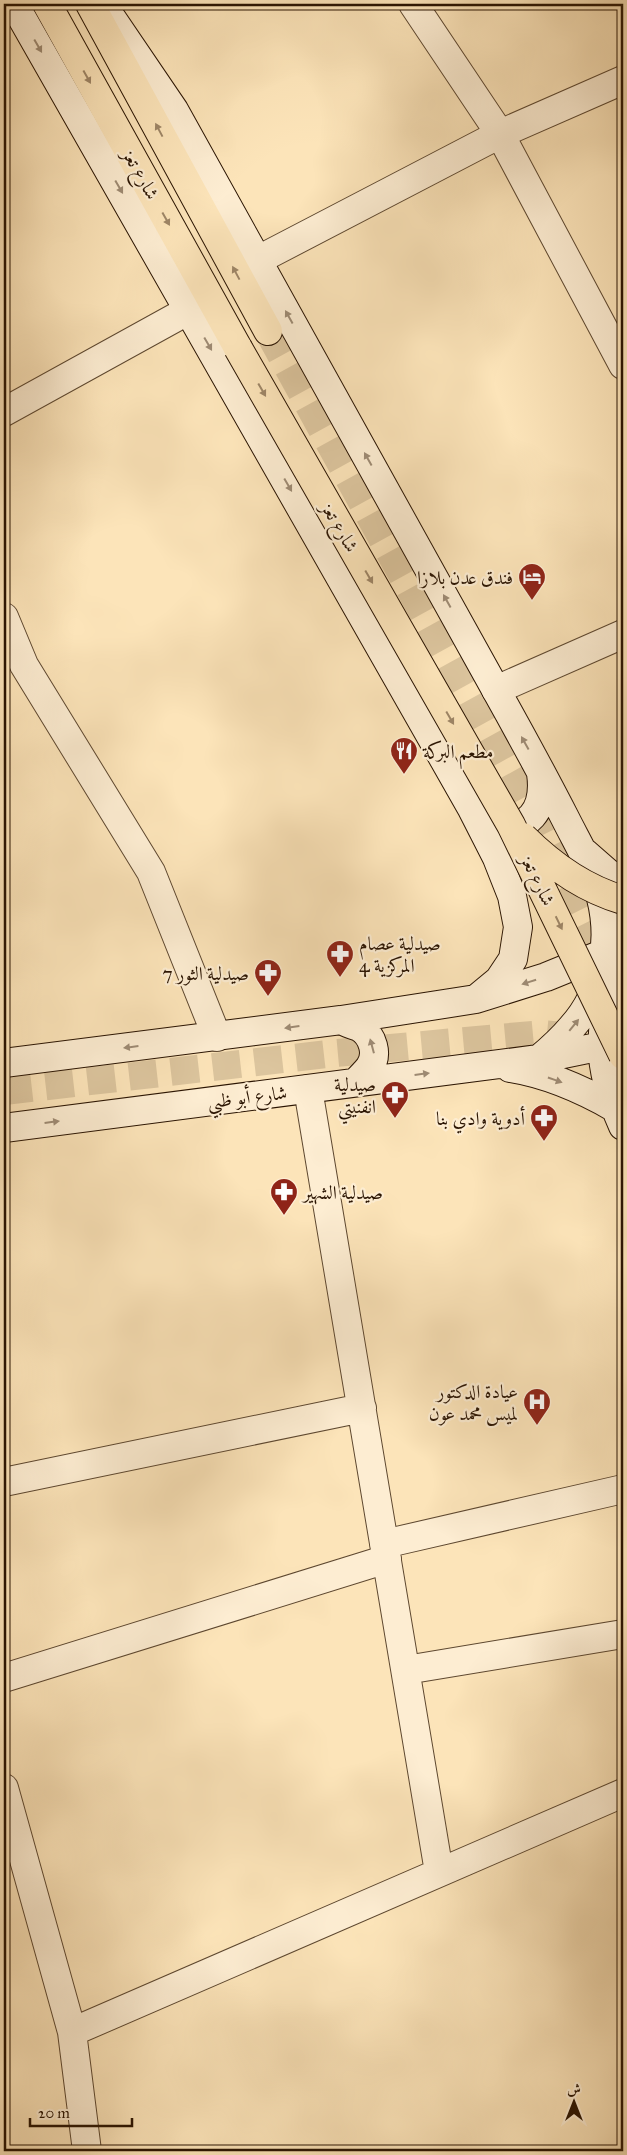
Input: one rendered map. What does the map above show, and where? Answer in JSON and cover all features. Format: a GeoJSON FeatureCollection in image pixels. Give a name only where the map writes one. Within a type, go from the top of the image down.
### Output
{"type":"FeatureCollection","features":[{"type":"Feature","properties":{"kind":"main road","name":"شارع تعز"},"geometry":{"type":"LineString","coordinates":[[47,4],[238,348],[511,825],[616,1046]]}},
{"type":"Feature","properties":{"kind":"main road","name":"شارع تعز"},"geometry":{"type":"LineString","coordinates":[[90,4],[268,331]]}},
{"type":"Feature","properties":{"kind":"main road"},"geometry":{"type":"LineString","coordinates":[[511,825],[536,850],[561,870],[589,887],[623,900]]}},
{"type":"Feature","properties":{"kind":"street"},"geometry":{"type":"LineString","coordinates":[[14,4],[471,807],[503,874],[512,896],[518,927],[513,959],[499,980],[476,1000]]}},
{"type":"Feature","properties":{"kind":"street"},"geometry":{"type":"LineString","coordinates":[[102,4],[174,110],[496,690],[580,849],[601,898],[605,925],[617,955],[614,986],[607,1006],[616,1046],[606,1083],[619,1117]]}},
{"type":"Feature","properties":{"kind":"street"},"geometry":{"type":"LineString","coordinates":[[414,4],[500,134],[623,365]]}},
{"type":"Feature","properties":{"kind":"street"},"geometry":{"type":"LineString","coordinates":[[258,260],[500,134],[623,80]]}},
{"type":"Feature","properties":{"kind":"street"},"geometry":{"type":"LineString","coordinates":[[4,412],[189,310]]}},
{"type":"Feature","properties":{"kind":"street"},"geometry":{"type":"LineString","coordinates":[[4,617],[24,665],[151,872],[217,1037]]}},
{"type":"Feature","properties":{"kind":"street"},"geometry":{"type":"LineString","coordinates":[[496,690],[623,634]]}},
{"type":"Feature","properties":{"kind":"street"},"geometry":{"type":"LineString","coordinates":[[471,807],[478,817],[489,824],[502,828],[515,826],[527,821],[536,811],[542,799],[543,786],[540,771]]}},
{"type":"Feature","properties":{"kind":"street"},"geometry":{"type":"LineString","coordinates":[[580,849],[609,874],[623,879]]}},
{"type":"Feature","properties":{"kind":"street"},"geometry":{"type":"LineString","coordinates":[[4,1063],[217,1037],[476,1000],[617,955]]}},
{"type":"Feature","properties":{"kind":"street"},"geometry":{"type":"LineString","coordinates":[[539,1059],[574,1026],[586,1009],[599,978],[617,955]]}},
{"type":"Feature","properties":{"kind":"street"},"geometry":{"type":"LineString","coordinates":[[341,1020],[360,1028],[368,1035],[373,1045],[374,1056],[370,1067],[356,1082]]}},
{"type":"Feature","properties":{"kind":"street"},"geometry":{"type":"LineString","coordinates":[[491,1066],[616,1046]]}},
{"type":"Feature","properties":{"kind":"street"},"geometry":{"type":"LineString","coordinates":[[491,1066],[524,1070],[556,1079],[587,1092],[619,1117]]}},
{"type":"Feature","properties":{"kind":"street","name":"شارع أبو ظبي"},"geometry":{"type":"LineString","coordinates":[[4,1128],[491,1066]]}},
{"type":"Feature","properties":{"kind":"street"},"geometry":{"type":"LineString","coordinates":[[308,1089],[439,1872]]}},
{"type":"Feature","properties":{"kind":"street"},"geometry":{"type":"LineString","coordinates":[[4,1482],[362,1408]]}},
{"type":"Feature","properties":{"kind":"street"},"geometry":{"type":"LineString","coordinates":[[4,1678],[386,1551],[623,1488]]}},
{"type":"Feature","properties":{"kind":"street"},"geometry":{"type":"LineString","coordinates":[[406,1670],[623,1634]]}},
{"type":"Feature","properties":{"kind":"street"},"geometry":{"type":"LineString","coordinates":[[4,1788],[72,2032],[87,2151]]}},
{"type":"Feature","properties":{"kind":"street"},"geometry":{"type":"LineString","coordinates":[[72,2032],[623,1793]]}},
{"type":"Feature","properties":{"kind":"tunnel"},"geometry":{"type":"LineString","coordinates":[[268,331],[532,811],[608,963]]}},
{"type":"Feature","properties":{"kind":"tunnel"},"geometry":{"type":"LineString","coordinates":[[4,1091],[336,1053],[542,1034],[584,1038]]}},
{"type":"Feature","properties":{"kind":"place","name":"فندق عدن بلازا"},"geometry":{"type":"Point","coordinates":[532,601]}},
{"type":"Feature","properties":{"kind":"place","name":"مطعم البركة"},"geometry":{"type":"Point","coordinates":[404,775]}},
{"type":"Feature","properties":{"kind":"place","name":"صيدلية عصام المركزية 4"},"geometry":{"type":"Point","coordinates":[340,978]}},
{"type":"Feature","properties":{"kind":"place","name":"صيدلية الثور 7"},"geometry":{"type":"Point","coordinates":[268,997]}},
{"type":"Feature","properties":{"kind":"place","name":"صيدلية انفنيتي"},"geometry":{"type":"Point","coordinates":[395,1119]}},
{"type":"Feature","properties":{"kind":"place","name":"أدوية وادي بنا"},"geometry":{"type":"Point","coordinates":[544,1142]}},
{"type":"Feature","properties":{"kind":"place","name":"صيدلية الشهير"},"geometry":{"type":"Point","coordinates":[284,1216]}},
{"type":"Feature","properties":{"kind":"place","name":"عيادة الدكتور لميس محمد عون"},"geometry":{"type":"Point","coordinates":[537,1426]}}]}
